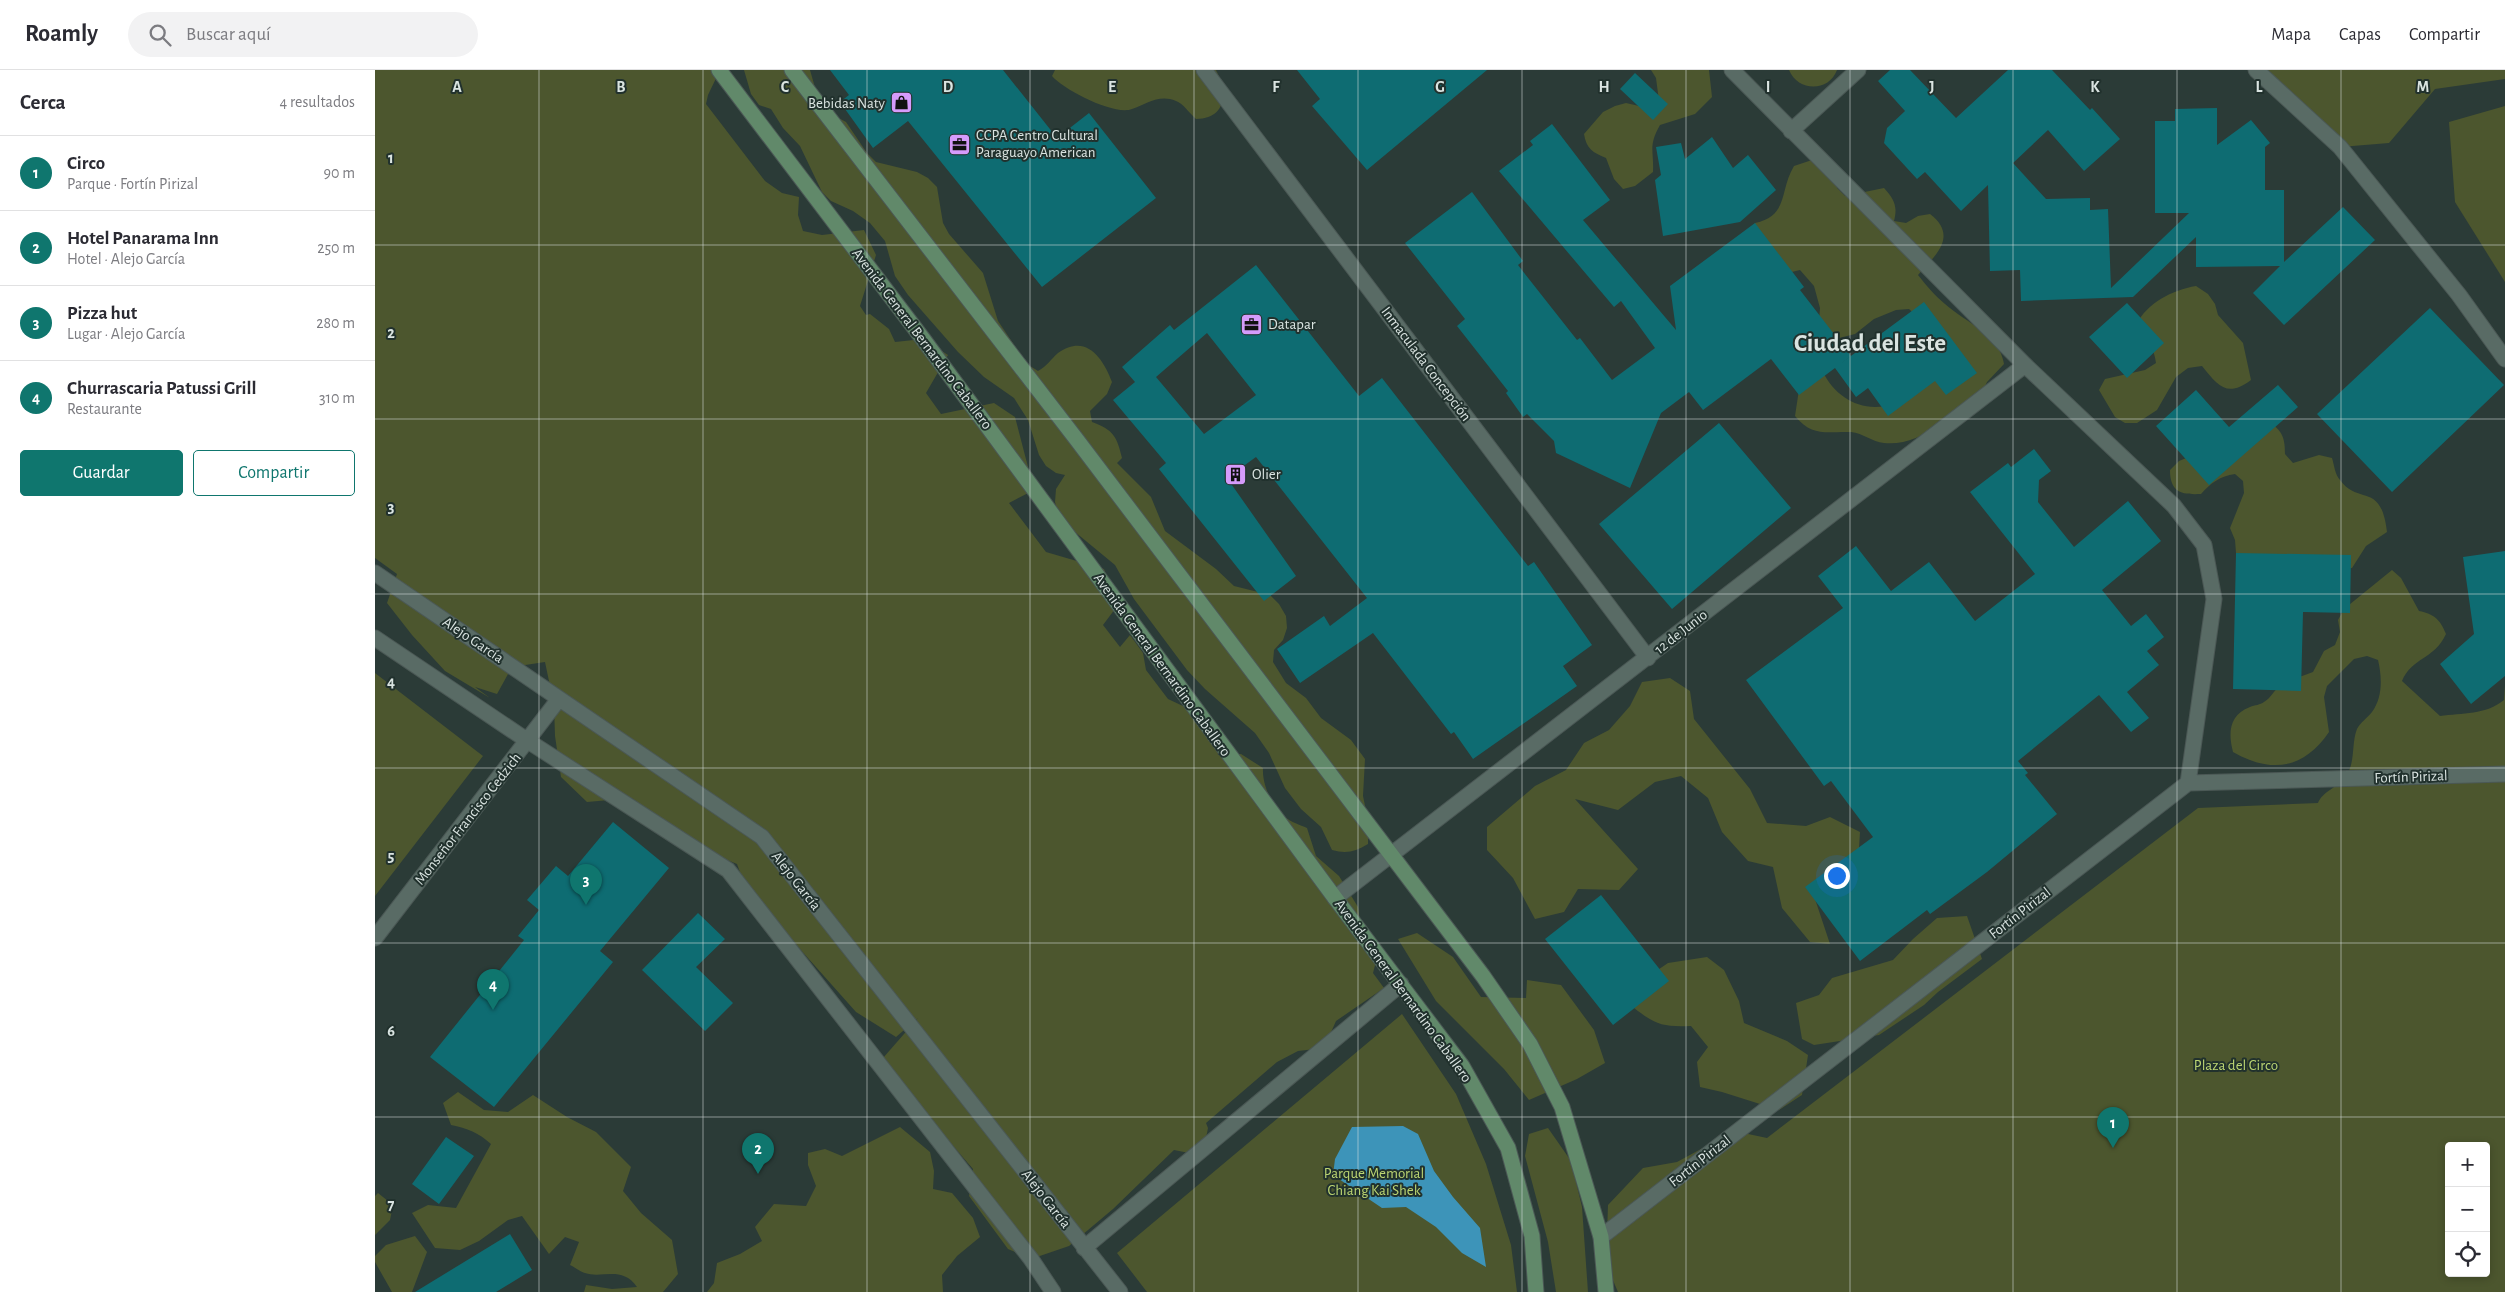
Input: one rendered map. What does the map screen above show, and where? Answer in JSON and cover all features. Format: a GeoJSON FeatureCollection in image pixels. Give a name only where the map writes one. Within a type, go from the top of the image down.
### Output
{"type":"FeatureCollection","features":[{"type":"Feature","properties":{"kind":"main road","name":"Avenida General Bernardino Caballero"},"geometry":{"type":"LineString","coordinates":[[719,70],[923,339],[1335,898],[1462,1066],[1508,1148],[1532,1236],[1536,1292]]}},
{"type":"Feature","properties":{"kind":"main road"},"geometry":{"type":"LineString","coordinates":[[793,70],[1077,440],[1483,976],[1530,1044],[1562,1107],[1601,1237],[1606,1292]]}},
{"type":"Feature","properties":{"kind":"street","name":"Inmaculada Concepción"},"geometry":{"type":"LineString","coordinates":[[1204,70],[1648,658]]}},
{"type":"Feature","properties":{"kind":"street"},"geometry":{"type":"LineString","coordinates":[[1732,70],[2025,365],[2174,506],[2205,545],[2214,599],[2188,783]]}},
{"type":"Feature","properties":{"kind":"street"},"geometry":{"type":"LineString","coordinates":[[1791,131],[1858,70]]}},
{"type":"Feature","properties":{"kind":"street"},"geometry":{"type":"LineString","coordinates":[[2256,70],[2340,147],[2459,295],[2505,359]]}},
{"type":"Feature","properties":{"kind":"street","name":"12 de Junio"},"geometry":{"type":"LineString","coordinates":[[1335,898],[2025,365]]}},
{"type":"Feature","properties":{"kind":"street","name":"Alejo García"},"geometry":{"type":"LineString","coordinates":[[375,573],[762,837],[1120,1292]]}},
{"type":"Feature","properties":{"kind":"street"},"geometry":{"type":"LineString","coordinates":[[375,638],[528,741],[728,870],[1031,1259],[1053,1292]]}},
{"type":"Feature","properties":{"kind":"street","name":"Monseñor Francisco Cedzich"},"geometry":{"type":"LineString","coordinates":[[375,938],[559,699]]}},
{"type":"Feature","properties":{"kind":"street","name":"Fortín Pirizal"},"geometry":{"type":"LineString","coordinates":[[1601,1237],[2188,783],[2505,774]]}},
{"type":"Feature","properties":{"kind":"street"},"geometry":{"type":"LineString","coordinates":[[1084,1248],[1401,984]]}},
{"type":"Feature","properties":{"kind":"green space"},"geometry":{"type":"Polygon","coordinates":[[[375,70],[720,70],[708,95],[706,104],[765,181],[782,193],[799,197],[798,215],[803,231],[822,235],[864,230],[876,255],[860,306],[866,315],[870,314],[889,329],[895,342],[923,339],[948,355],[926,393],[941,414],[994,403],[1015,417],[1034,490],[1009,503],[1046,552],[1104,569],[1118,605],[1103,625],[1120,647],[1130,635],[1143,653],[1146,670],[1168,699],[1215,721],[1218,755],[1241,754],[1263,768],[1266,788],[1276,807],[1287,819],[1307,828],[1316,856],[1339,876],[1358,907],[1362,934],[1378,954],[1373,973],[1384,988],[1336,1021],[1324,1048],[1298,1051],[1277,1062],[1206,1123],[1208,1128],[1204,1148],[1189,1153],[1174,1150],[1113,1209],[1069,1246],[1031,1259],[1008,1249],[969,1196],[973,1169],[924,1112],[883,1058],[918,1018],[896,1037],[856,1012],[783,930],[750,900],[737,864],[683,842],[632,798],[587,802],[561,777],[555,736],[554,705],[545,662],[512,667],[497,694],[475,687],[490,698],[445,671],[412,635],[387,603],[397,574],[375,558],[375,70]]]}},
{"type":"Feature","properties":{"kind":"green space"},"geometry":{"type":"Polygon","coordinates":[[[744,70],[810,70],[818,98],[835,116],[846,122],[867,153],[876,162],[917,172],[928,178],[937,187],[943,223],[949,234],[983,273],[998,321],[1027,364],[1038,371],[1058,353],[1077,346],[1085,347],[1098,357],[1112,382],[1107,394],[1090,411],[1092,422],[1110,431],[1116,439],[1122,458],[1117,463],[1151,497],[1165,531],[1216,569],[1234,586],[1270,595],[1279,604],[1286,616],[1287,628],[1283,640],[1274,650],[1273,662],[1286,683],[1306,698],[1321,718],[1351,740],[1365,759],[1363,796],[1368,820],[1368,844],[1350,852],[1332,850],[1321,827],[1301,809],[1285,788],[1269,753],[1255,733],[1205,689],[1187,670],[1134,599],[1115,565],[1075,532],[1058,514],[1055,502],[1056,489],[1065,475],[1056,473],[1046,466],[1039,455],[1028,420],[1014,398],[984,377],[958,352],[908,295],[895,276],[885,241],[870,223],[853,211],[831,201],[822,192],[800,146],[783,128],[771,109],[759,105],[751,94],[744,70]]]}},
{"type":"Feature","properties":{"kind":"green space"},"geometry":{"type":"Polygon","coordinates":[[[1055,70],[1216,70],[1222,87],[1222,103],[1219,110],[1213,115],[1196,119],[1181,104],[1170,99],[1153,100],[1132,109],[1114,109],[1090,100],[1067,88],[1052,76],[1055,70]]]}},
{"type":"Feature","properties":{"kind":"green space"},"geometry":{"type":"Polygon","coordinates":[[[1651,70],[1709,70],[1712,97],[1695,114],[1660,125],[1652,148],[1653,172],[1635,186],[1623,189],[1614,179],[1606,158],[1591,149],[1586,143],[1584,134],[1603,112],[1615,106],[1626,103],[1639,106],[1659,101],[1656,78],[1651,70]]]}},
{"type":"Feature","properties":{"kind":"green space"},"geometry":{"type":"Polygon","coordinates":[[[1789,70],[1837,70],[1827,82],[1813,86],[1799,82],[1789,70]]]}},
{"type":"Feature","properties":{"kind":"green space"},"geometry":{"type":"Polygon","coordinates":[[[2261,70],[2505,70],[2505,79],[2435,89],[2389,143],[2340,147],[2261,70]]]}},
{"type":"Feature","properties":{"kind":"green space"},"geometry":{"type":"Polygon","coordinates":[[[2505,106],[2505,282],[2455,202],[2449,122],[2505,106]]]}},
{"type":"Feature","properties":{"kind":"green space"},"geometry":{"type":"Polygon","coordinates":[[[1818,158],[1836,175],[1837,188],[1845,196],[1884,188],[1894,203],[1896,211],[1894,221],[1906,223],[1918,216],[1930,214],[1939,222],[1943,230],[1941,246],[1918,275],[1941,301],[1989,337],[2001,354],[2004,364],[1987,382],[1982,393],[1937,427],[1911,440],[1898,443],[1884,443],[1851,432],[1821,432],[1808,428],[1795,416],[1800,383],[1823,372],[1834,388],[1848,400],[1865,406],[1885,406],[1918,317],[1909,309],[1896,310],[1874,319],[1855,334],[1831,340],[1819,321],[1820,308],[1814,286],[1800,270],[1775,276],[1752,236],[1755,223],[1766,220],[1778,208],[1794,166],[1818,158]]]}},
{"type":"Feature","properties":{"kind":"green space"},"geometry":{"type":"Polygon","coordinates":[[[2196,286],[2208,294],[2215,304],[2218,315],[2243,343],[2251,380],[2243,385],[2229,389],[2218,384],[2202,366],[2188,368],[2176,377],[2157,410],[2137,423],[2125,423],[2115,417],[2099,390],[2105,379],[2145,370],[2156,363],[2154,352],[2136,325],[2153,304],[2169,294],[2196,286]]]}},
{"type":"Feature","properties":{"kind":"green space"},"geometry":{"type":"Polygon","coordinates":[[[2271,423],[2281,433],[2285,444],[2285,454],[2293,463],[2319,455],[2332,458],[2337,475],[2347,488],[2375,500],[2380,506],[2387,532],[2366,546],[2352,568],[2340,569],[2236,553],[2235,540],[2230,528],[2244,493],[2243,481],[2235,474],[2225,476],[2212,483],[2201,494],[2182,493],[2172,483],[2170,470],[2179,461],[2271,423]]]}},
{"type":"Feature","properties":{"kind":"green space","name":"Plaza del Circo"},"geometry":{"type":"Polygon","coordinates":[[[2392,570],[2401,578],[2419,611],[2436,618],[2446,634],[2435,649],[2411,667],[2402,681],[2440,716],[2482,711],[2497,705],[2504,700],[2505,685],[2505,1292],[1618,1292],[1606,1264],[1608,1205],[1643,1168],[1677,1162],[1734,1131],[1767,1138],[2198,808],[2318,803],[2323,796],[2342,781],[2351,766],[2357,729],[2372,712],[2378,700],[2381,680],[2378,660],[2367,656],[2354,659],[2327,686],[2324,697],[2329,732],[2309,754],[2298,760],[2286,764],[2273,765],[2247,759],[2233,752],[2231,738],[2234,720],[2243,710],[2264,702],[2284,684],[2313,672],[2324,651],[2335,645],[2340,632],[2338,620],[2344,609],[2392,570]]]}},
{"type":"Feature","properties":{"kind":"green space"},"geometry":{"type":"Polygon","coordinates":[[[375,673],[483,756],[375,896],[375,673]]]}},
{"type":"Feature","properties":{"kind":"green space"},"geometry":{"type":"Polygon","coordinates":[[[1670,678],[1690,691],[1694,719],[1750,789],[1767,823],[1806,826],[1830,817],[1860,832],[1858,864],[1813,893],[1830,944],[1810,942],[1782,908],[1773,867],[1748,861],[1722,832],[1708,798],[1681,776],[1655,782],[1618,810],[1575,799],[1638,869],[1619,890],[1578,889],[1564,912],[1535,919],[1513,878],[1487,850],[1487,827],[1535,786],[1566,770],[1584,743],[1609,730],[1630,706],[1642,682],[1670,678]]]}},
{"type":"Feature","properties":{"kind":"green space"},"geometry":{"type":"Polygon","coordinates":[[[1967,916],[1982,959],[1924,1005],[1879,1035],[1814,1045],[1802,1039],[1796,1003],[1819,995],[1832,978],[1893,960],[1937,918],[1967,916]]]}},
{"type":"Feature","properties":{"kind":"green space"},"geometry":{"type":"Polygon","coordinates":[[[1417,933],[1453,957],[1481,997],[1526,998],[1527,980],[1561,985],[1594,1030],[1605,1063],[1577,1079],[1529,1100],[1504,1069],[1436,1001],[1398,939],[1417,933]]]}},
{"type":"Feature","properties":{"kind":"green space"},"geometry":{"type":"Polygon","coordinates":[[[1707,957],[1724,970],[1739,1001],[1744,1023],[1787,1041],[1808,1055],[1802,1095],[1779,1110],[1700,1087],[1697,1062],[1708,1047],[1691,1026],[1660,1024],[1634,1008],[1646,978],[1668,963],[1707,957]]]}},
{"type":"Feature","properties":{"kind":"green space","name":"Parque Memorial Chiang Kai Shek"},"geometry":{"type":"Polygon","coordinates":[[[1402,1014],[1456,1094],[1486,1164],[1511,1245],[1517,1292],[1147,1292],[1117,1253],[1402,1014]]]}},
{"type":"Feature","properties":{"kind":"green space"},"geometry":{"type":"Polygon","coordinates":[[[458,1092],[484,1110],[508,1112],[533,1095],[567,1117],[596,1132],[631,1167],[623,1191],[641,1213],[672,1240],[678,1274],[663,1292],[584,1292],[586,1285],[612,1289],[637,1287],[625,1276],[618,1274],[591,1274],[570,1265],[579,1242],[565,1237],[549,1254],[522,1216],[508,1220],[479,1241],[460,1250],[435,1248],[412,1213],[428,1205],[456,1208],[491,1144],[473,1132],[451,1125],[443,1103],[458,1092]]]}},
{"type":"Feature","properties":{"kind":"green space"},"geometry":{"type":"Polygon","coordinates":[[[900,1127],[930,1152],[934,1171],[933,1189],[952,1193],[973,1218],[980,1237],[957,1256],[942,1275],[943,1292],[707,1292],[714,1283],[717,1263],[740,1254],[762,1241],[755,1227],[774,1204],[806,1206],[816,1186],[808,1165],[808,1153],[825,1149],[842,1156],[900,1127]]]}},
{"type":"Feature","properties":{"kind":"green space"},"geometry":{"type":"Polygon","coordinates":[[[1548,1128],[1571,1161],[1582,1207],[1588,1292],[1556,1292],[1548,1242],[1525,1156],[1529,1134],[1548,1128]]]}},
{"type":"Feature","properties":{"kind":"green space"},"geometry":{"type":"Polygon","coordinates":[[[378,1193],[393,1205],[390,1220],[375,1235],[375,1196],[378,1193]]]}},
{"type":"Feature","properties":{"kind":"green space"},"geometry":{"type":"Polygon","coordinates":[[[415,1236],[427,1252],[412,1292],[392,1292],[375,1262],[375,1256],[386,1245],[415,1236]]]}},
{"type":"Feature","properties":{"kind":"water"},"geometry":{"type":"Polygon","coordinates":[[[1403,1126],[1418,1134],[1434,1171],[1453,1197],[1480,1228],[1486,1267],[1462,1253],[1436,1227],[1406,1207],[1382,1208],[1333,1175],[1335,1159],[1352,1127],[1403,1126]]]}},
{"type":"Feature","properties":{"kind":"building"},"geometry":{"type":"Polygon","coordinates":[[[830,70],[1003,70],[1057,138],[1089,113],[1156,198],[1042,287],[908,121],[873,148],[840,102],[849,95],[830,70]]]}},
{"type":"Feature","properties":{"kind":"building"},"geometry":{"type":"Polygon","coordinates":[[[1297,70],[1487,70],[1367,170],[1312,106],[1320,99],[1297,70]]]}},
{"type":"Feature","properties":{"kind":"building"},"geometry":{"type":"Polygon","coordinates":[[[1890,70],[1910,70],[1956,118],[2008,70],[2052,70],[2090,110],[2092,108],[2120,139],[2084,171],[2048,130],[2013,163],[2046,199],[2090,198],[2090,210],[2108,209],[2111,288],[2189,213],[2155,213],[2155,121],[2175,121],[2175,109],[2217,108],[2217,145],[2251,120],[2270,143],[2265,147],[2265,190],[2284,190],[2284,262],[2343,207],[2375,240],[2284,325],[2253,293],[2280,266],[2196,267],[2196,237],[2133,297],[2021,301],[2020,270],[1990,271],[1988,185],[1961,211],[1925,172],[1917,179],[1884,143],[1887,128],[1905,111],[1878,81],[1890,70]]]}},
{"type":"Feature","properties":{"kind":"building"},"geometry":{"type":"Polygon","coordinates":[[[1635,73],[1668,104],[1653,120],[1620,89],[1635,73]]]}},
{"type":"Feature","properties":{"kind":"building"},"geometry":{"type":"Polygon","coordinates":[[[1552,124],[1610,200],[1583,220],[1676,330],[1670,286],[1755,223],[1804,287],[1800,290],[1851,356],[1924,302],[1977,373],[1946,395],[1935,381],[1888,416],[1868,388],[1856,397],[1835,368],[1799,395],[1771,359],[1703,410],[1689,392],[1661,413],[1630,488],[1556,453],[1554,441],[1527,414],[1523,417],[1506,393],[1508,391],[1457,326],[1465,319],[1405,243],[1472,192],[1523,261],[1518,265],[1577,340],[1580,338],[1612,380],[1655,348],[1621,301],[1614,307],[1499,171],[1533,145],[1530,141],[1552,124]]]}},
{"type":"Feature","properties":{"kind":"building"},"geometry":{"type":"Polygon","coordinates":[[[1712,137],[1733,168],[1748,155],[1776,190],[1740,222],[1663,236],[1655,180],[1661,175],[1656,147],[1681,143],[1685,159],[1712,137]]]}},
{"type":"Feature","properties":{"kind":"building"},"geometry":{"type":"Polygon","coordinates":[[[1256,265],[1359,396],[1382,378],[1528,566],[1534,562],[1592,645],[1563,666],[1577,686],[1473,759],[1454,732],[1451,734],[1373,633],[1300,683],[1277,649],[1324,616],[1330,626],[1367,598],[1256,457],[1227,478],[1296,576],[1264,601],[1159,469],[1166,463],[1113,400],[1135,382],[1122,367],[1170,325],[1174,330],[1256,265]],[[1207,333],[1156,377],[1204,434],[1256,395],[1207,333]]]}},
{"type":"Feature","properties":{"kind":"building"},"geometry":{"type":"Polygon","coordinates":[[[2127,303],[2164,343],[2127,378],[2089,337],[2127,303]]]}},
{"type":"Feature","properties":{"kind":"building"},"geometry":{"type":"Polygon","coordinates":[[[2430,308],[2504,385],[2392,492],[2317,414],[2430,308]]]}},
{"type":"Feature","properties":{"kind":"building"},"geometry":{"type":"Polygon","coordinates":[[[2278,385],[2298,407],[2209,485],[2156,426],[2196,390],[2229,427],[2278,385]]]}},
{"type":"Feature","properties":{"kind":"building"},"geometry":{"type":"Polygon","coordinates":[[[1719,423],[1791,508],[1672,609],[1599,524],[1719,423]]]}},
{"type":"Feature","properties":{"kind":"building"},"geometry":{"type":"Polygon","coordinates":[[[2034,449],[2051,471],[2039,480],[2038,502],[2074,547],[2128,501],[2161,541],[2102,590],[2131,626],[2146,614],[2164,637],[2147,651],[2159,665],[2127,692],[2149,718],[2131,732],[2099,695],[2018,761],[2028,773],[2025,775],[2057,814],[1987,872],[1930,914],[1927,910],[1860,961],[1805,887],[1873,837],[1831,781],[1824,786],[1746,680],[1843,608],[1818,576],[1856,546],[1891,591],[1929,562],[1975,621],[2035,574],[1970,492],[2008,463],[2011,467],[2034,449]]]}},
{"type":"Feature","properties":{"kind":"building"},"geometry":{"type":"Polygon","coordinates":[[[2505,551],[2505,676],[2471,704],[2440,664],[2474,634],[2463,557],[2505,551]]]}},
{"type":"Feature","properties":{"kind":"building"},"geometry":{"type":"Polygon","coordinates":[[[2236,553],[2351,555],[2350,613],[2303,612],[2301,691],[2233,689],[2236,553]]]}},
{"type":"Feature","properties":{"kind":"building"},"geometry":{"type":"Polygon","coordinates":[[[613,822],[669,868],[600,951],[613,962],[494,1107],[430,1057],[524,940],[518,936],[539,910],[527,900],[556,866],[568,876],[613,822]]]}},
{"type":"Feature","properties":{"kind":"building"},"geometry":{"type":"Polygon","coordinates":[[[1601,895],[1669,981],[1613,1025],[1545,939],[1601,895]]]}},
{"type":"Feature","properties":{"kind":"building"},"geometry":{"type":"Polygon","coordinates":[[[698,913],[725,939],[696,967],[733,1003],[705,1031],[642,970],[698,913]]]}},
{"type":"Feature","properties":{"kind":"building"},"geometry":{"type":"Polygon","coordinates":[[[446,1137],[474,1156],[439,1204],[412,1184],[446,1137]]]}},
{"type":"Feature","properties":{"kind":"building"},"geometry":{"type":"Polygon","coordinates":[[[510,1234],[532,1270],[496,1292],[415,1292],[510,1234]]]}},
{"type":"Feature","properties":{"kind":"place","name":"Bebidas Naty"},"geometry":{"type":"Point","coordinates":[901,103]}},
{"type":"Feature","properties":{"kind":"place","name":"CCPA Centro Cultural Paraguayo American"},"geometry":{"type":"Point","coordinates":[960,144]}},
{"type":"Feature","properties":{"kind":"place","name":"Datapar"},"geometry":{"type":"Point","coordinates":[1252,324]}},
{"type":"Feature","properties":{"kind":"place","name":"Olier"},"geometry":{"type":"Point","coordinates":[1236,474]}},
{"type":"Feature","properties":{"kind":"place","name":"Pizza hut"},"geometry":{"type":"Point","coordinates":[586,905]}},
{"type":"Feature","properties":{"kind":"place","name":"Churrascaria Patussi Grill"},"geometry":{"type":"Point","coordinates":[493,1010]}},
{"type":"Feature","properties":{"kind":"place","name":"Circo"},"geometry":{"type":"Point","coordinates":[2113,1148]}},
{"type":"Feature","properties":{"kind":"place","name":"Hotel Panarama Inn"},"geometry":{"type":"Point","coordinates":[758,1174]}},
{"type":"Feature","properties":{"kind":"district","name":"Ciudad del Este"},"geometry":{"type":"Point","coordinates":[1870,343]}}]}
